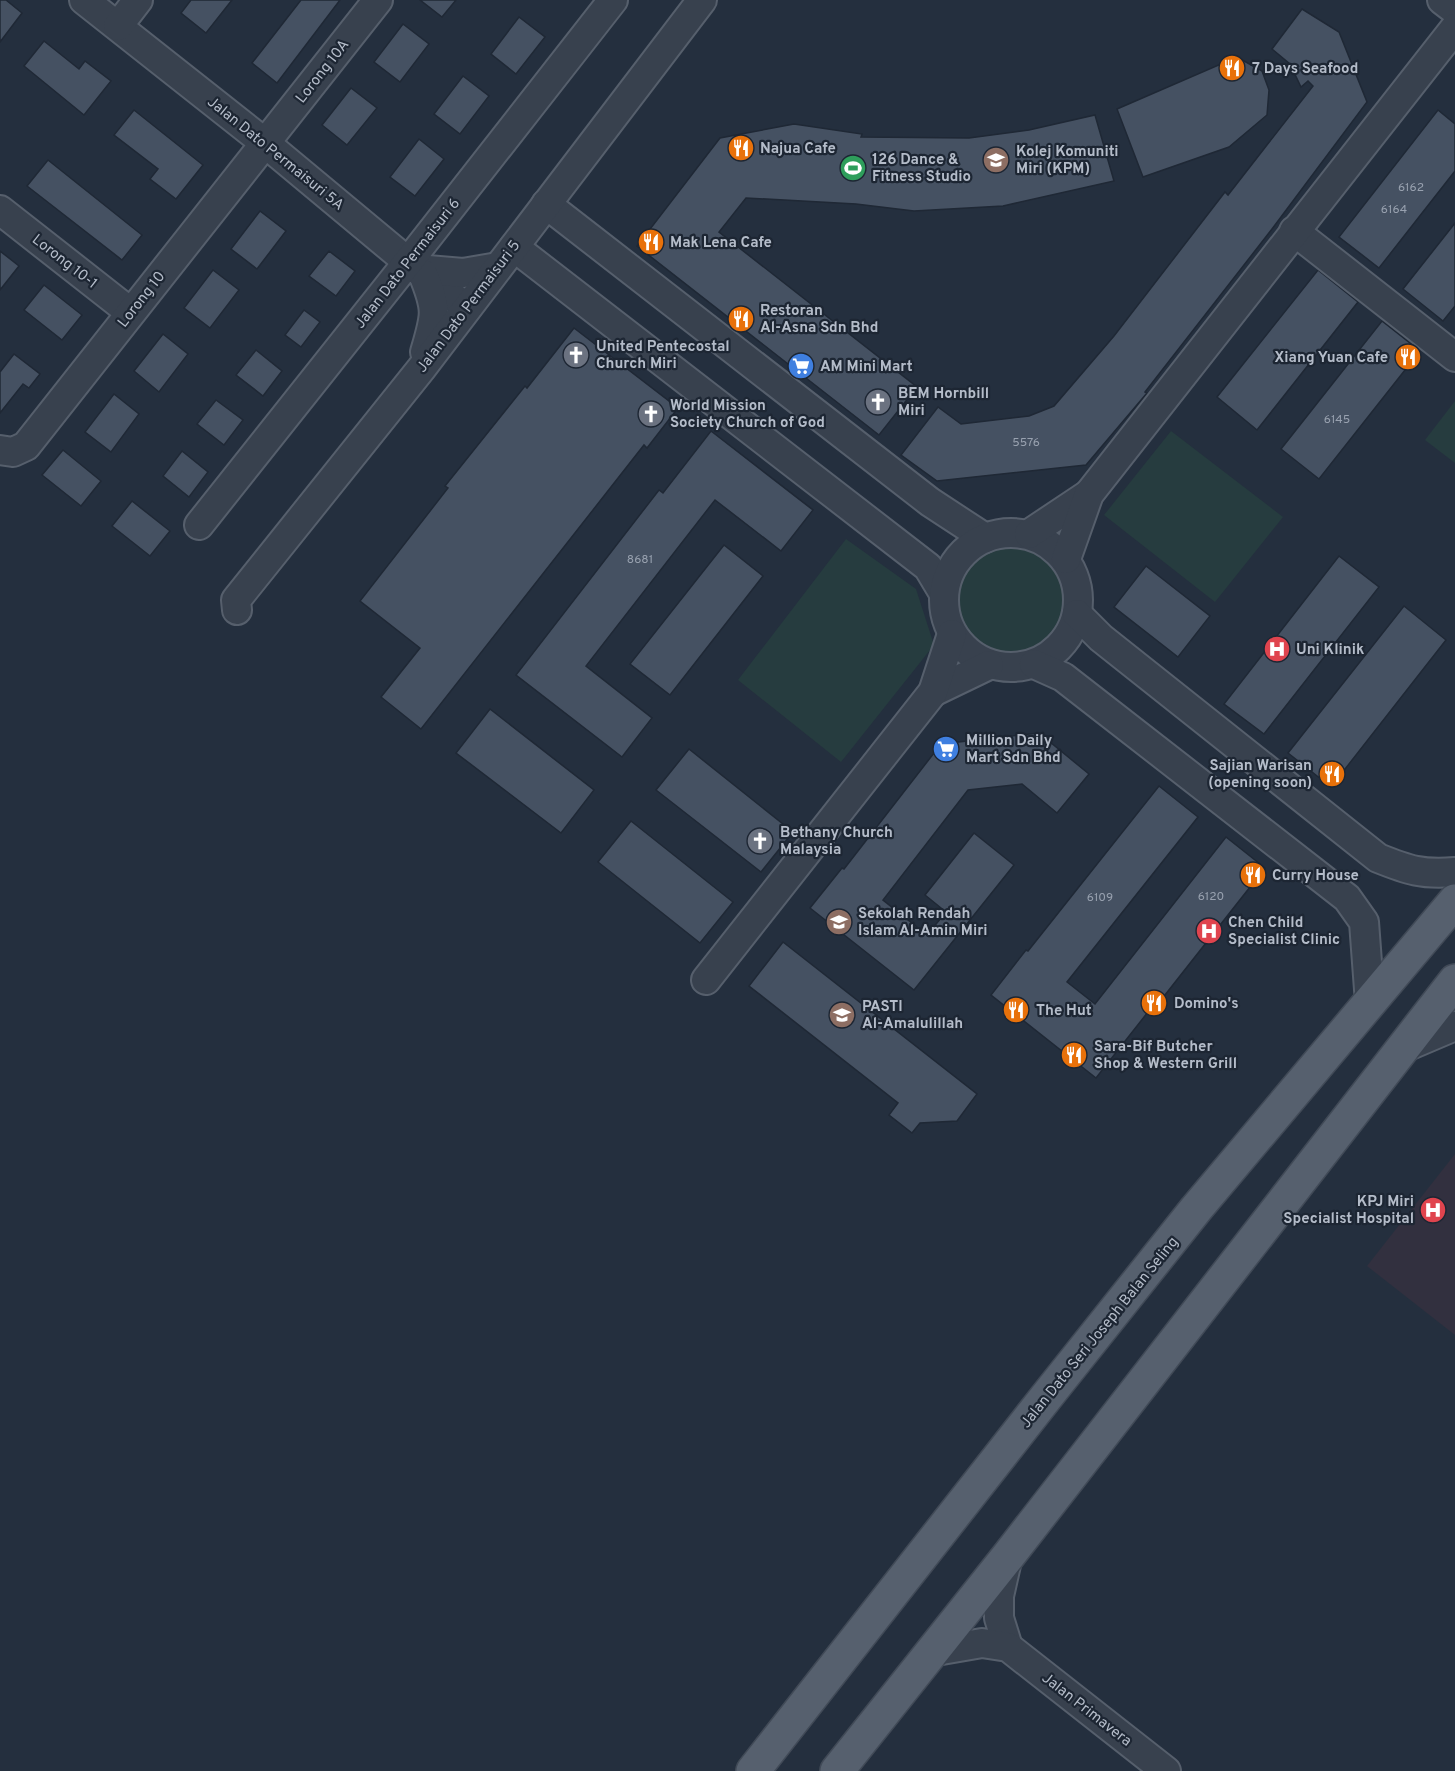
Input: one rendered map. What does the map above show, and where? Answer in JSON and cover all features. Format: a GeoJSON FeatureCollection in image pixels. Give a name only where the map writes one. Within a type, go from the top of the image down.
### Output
{"type":"FeatureCollection","features":[{"type":"Feature","properties":{"kind":"main road","name":"Jalan Dato Seri Joseph Balan Seling"},"geometry":{"type":"LineString","coordinates":[[753,1771],[1039,1405],[1181,1228],[1455,901]]}},
{"type":"Feature","properties":{"kind":"main road"},"geometry":{"type":"LineString","coordinates":[[837,1771],[1455,981]]}},
{"type":"Feature","properties":{"kind":"street","name":"Jalan Dato Permaisuri 5A"},"geometry":{"type":"LineString","coordinates":[[84,0],[266,142],[467,308]]}},
{"type":"Feature","properties":{"kind":"street"},"geometry":{"type":"LineString","coordinates":[[118,26],[138,0]]}},
{"type":"Feature","properties":{"kind":"street","name":"Lorong 10A"},"geometry":{"type":"LineString","coordinates":[[266,142],[378,0]]}},
{"type":"Feature","properties":{"kind":"street","name":"Jalan Dato Permaisuri 6"},"geometry":{"type":"LineString","coordinates":[[199,525],[416,268],[613,0]]}},
{"type":"Feature","properties":{"kind":"street"},"geometry":{"type":"LineString","coordinates":[[1442,0],[1455,10]]}},
{"type":"Feature","properties":{"kind":"street","name":"Jalan Dato Permaisuri 5"},"geometry":{"type":"LineString","coordinates":[[237,610],[236,600],[421,369],[703,1]]}},
{"type":"Feature","properties":{"kind":"street"},"geometry":{"type":"LineString","coordinates":[[1029,534],[1089,494],[1455,28]]}},
{"type":"Feature","properties":{"kind":"street","name":"Lorong 10"},"geometry":{"type":"LineString","coordinates":[[6,451],[26,446],[266,142]]}},
{"type":"Feature","properties":{"kind":"street"},"geometry":{"type":"LineString","coordinates":[[546,204],[930,502],[985,538]]}},
{"type":"Feature","properties":{"kind":"street","name":"Lorong 10-1"},"geometry":{"type":"LineString","coordinates":[[0,210],[130,312]]}},
{"type":"Feature","properties":{"kind":"street"},"geometry":{"type":"LineString","coordinates":[[1294,231],[1455,357]]}},
{"type":"Feature","properties":{"kind":"street"},"geometry":{"type":"LineString","coordinates":[[416,268],[463,273],[506,257],[928,567],[943,592]]}},
{"type":"Feature","properties":{"kind":"street"},"geometry":{"type":"LineString","coordinates":[[416,268],[431,294],[435,317],[421,369]]}},
{"type":"Feature","properties":{"kind":"street"},"geometry":{"type":"LineString","coordinates":[[1066,560],[1089,494]]}},
{"type":"Feature","properties":{"kind":"street"},"geometry":{"type":"LineString","coordinates":[[1006,532],[1029,534],[1049,544],[1066,560],[1075,576],[1079,595],[1077,614],[1069,635],[1054,652],[1034,664],[1012,668],[989,665],[974,658],[952,634],[944,614],[943,592],[951,569],[965,550],[985,538],[1006,532]]}},
{"type":"Feature","properties":{"kind":"street"},"geometry":{"type":"LineString","coordinates":[[1077,614],[1101,638],[1378,858],[1412,872],[1437,874],[1455,872]]}},
{"type":"Feature","properties":{"kind":"street"},"geometry":{"type":"LineString","coordinates":[[706,980],[933,692],[952,634]]}},
{"type":"Feature","properties":{"kind":"street"},"geometry":{"type":"LineString","coordinates":[[1034,664],[1063,677],[1347,898],[1364,922],[1370,1003]]}},
{"type":"Feature","properties":{"kind":"street"},"geometry":{"type":"LineString","coordinates":[[933,692],[989,665]]}},
{"type":"Feature","properties":{"kind":"street"},"geometry":{"type":"LineString","coordinates":[[1403,1048],[1455,1026]]}},
{"type":"Feature","properties":{"kind":"street"},"geometry":{"type":"LineString","coordinates":[[930,1652],[982,1643],[1008,1647],[999,1618],[999,1596],[1008,1555]]}},
{"type":"Feature","properties":{"kind":"street","name":"Jalan Primavera"},"geometry":{"type":"LineString","coordinates":[[1008,1647],[1166,1771]]}},
{"type":"Feature","properties":{"kind":"shaded area","name":"KPJ Miri Specialist Hospital"},"geometry":{"type":"Polygon","coordinates":[[[1455,1154],[1455,1335],[1367,1266],[1455,1154]]]}},
{"type":"Feature","properties":{"kind":"green space"},"geometry":{"type":"Polygon","coordinates":[[[1455,401],[1455,463],[1425,440],[1455,401]]]}},
{"type":"Feature","properties":{"kind":"green space"},"geometry":{"type":"Polygon","coordinates":[[[1171,431],[1283,517],[1215,602],[1104,515],[1171,431]]]}},
{"type":"Feature","properties":{"kind":"green space"},"geometry":{"type":"Polygon","coordinates":[[[846,539],[916,589],[934,645],[841,762],[738,680],[846,539]]]}},
{"type":"Feature","properties":{"kind":"green space"},"geometry":{"type":"Polygon","coordinates":[[[1010,544],[1032,549],[1050,561],[1062,579],[1067,601],[1062,623],[1050,641],[1032,653],[1010,658],[988,653],[970,641],[958,623],[953,601],[958,579],[970,561],[988,549],[1010,544]]]}},
{"type":"Feature","properties":{"kind":"building"},"geometry":{"type":"Polygon","coordinates":[[[0,0],[6,0],[22,13],[0,42],[0,0]]]}},
{"type":"Feature","properties":{"kind":"building"},"geometry":{"type":"Polygon","coordinates":[[[191,0],[232,0],[206,33],[181,13],[191,0]]]}},
{"type":"Feature","properties":{"kind":"building"},"geometry":{"type":"Polygon","coordinates":[[[301,0],[340,0],[277,83],[252,63],[301,0]]]}},
{"type":"Feature","properties":{"kind":"building"},"geometry":{"type":"Polygon","coordinates":[[[420,0],[456,0],[442,17],[420,0]]]}},
{"type":"Feature","properties":{"kind":"building"},"geometry":{"type":"Polygon","coordinates":[[[1302,9],[1339,32],[1367,102],[1145,392],[1147,393],[1086,465],[937,481],[901,455],[938,407],[961,424],[1029,416],[1054,406],[1114,336],[1225,192],[1228,195],[1313,86],[1308,81],[1301,87],[1290,64],[1272,49],[1302,9]]]}},
{"type":"Feature","properties":{"kind":"building"},"geometry":{"type":"Polygon","coordinates":[[[519,17],[545,37],[516,74],[491,54],[519,17]]]}},
{"type":"Feature","properties":{"kind":"building"},"geometry":{"type":"Polygon","coordinates":[[[403,24],[429,44],[400,82],[374,62],[403,24]]]}},
{"type":"Feature","properties":{"kind":"building"},"geometry":{"type":"Polygon","coordinates":[[[44,41],[79,69],[85,61],[111,81],[84,115],[24,66],[44,41]]]}},
{"type":"Feature","properties":{"kind":"building"},"geometry":{"type":"Polygon","coordinates":[[[1237,57],[1262,71],[1269,90],[1267,115],[1229,147],[1143,177],[1117,109],[1237,57]]]}},
{"type":"Feature","properties":{"kind":"building"},"geometry":{"type":"Polygon","coordinates":[[[463,76],[489,96],[460,134],[434,114],[463,76]]]}},
{"type":"Feature","properties":{"kind":"building"},"geometry":{"type":"Polygon","coordinates":[[[351,88],[377,108],[347,145],[322,125],[351,88]]]}},
{"type":"Feature","properties":{"kind":"building"},"geometry":{"type":"Polygon","coordinates":[[[134,110],[203,165],[176,199],[150,179],[158,169],[114,135],[134,110]]]}},
{"type":"Feature","properties":{"kind":"building"},"geometry":{"type":"Polygon","coordinates":[[[1438,110],[1455,124],[1455,171],[1379,268],[1339,237],[1438,110]]]}},
{"type":"Feature","properties":{"kind":"building"},"geometry":{"type":"Polygon","coordinates":[[[1095,115],[1114,181],[1003,206],[914,211],[856,204],[746,198],[719,232],[917,387],[879,435],[637,246],[720,138],[794,124],[862,134],[861,137],[969,138],[1029,130],[1095,115]]]}},
{"type":"Feature","properties":{"kind":"building"},"geometry":{"type":"Polygon","coordinates":[[[419,139],[444,159],[415,196],[390,177],[419,139]]]}},
{"type":"Feature","properties":{"kind":"building"},"geometry":{"type":"Polygon","coordinates":[[[48,160],[142,235],[122,260],[27,186],[48,160]]]}},
{"type":"Feature","properties":{"kind":"building"},"geometry":{"type":"Polygon","coordinates":[[[260,211],[286,231],[257,269],[231,249],[260,211]]]}},
{"type":"Feature","properties":{"kind":"building"},"geometry":{"type":"Polygon","coordinates":[[[1455,223],[1455,306],[1443,321],[1403,289],[1455,223]]]}},
{"type":"Feature","properties":{"kind":"building"},"geometry":{"type":"Polygon","coordinates":[[[0,251],[19,266],[0,290],[0,251]]]}},
{"type":"Feature","properties":{"kind":"building"},"geometry":{"type":"Polygon","coordinates":[[[329,251],[355,271],[336,296],[309,276],[329,251]]]}},
{"type":"Feature","properties":{"kind":"building"},"geometry":{"type":"Polygon","coordinates":[[[213,270],[239,290],[210,328],[184,308],[213,270]]]}},
{"type":"Feature","properties":{"kind":"building"},"geometry":{"type":"Polygon","coordinates":[[[1318,270],[1358,302],[1257,430],[1217,397],[1318,270]]]}},
{"type":"Feature","properties":{"kind":"building"},"geometry":{"type":"Polygon","coordinates":[[[44,285],[82,315],[62,340],[24,310],[44,285]]]}},
{"type":"Feature","properties":{"kind":"building"},"geometry":{"type":"Polygon","coordinates":[[[304,310],[320,322],[301,347],[285,335],[304,310]]]}},
{"type":"Feature","properties":{"kind":"building"},"geometry":{"type":"Polygon","coordinates":[[[1382,321],[1420,351],[1319,479],[1281,449],[1382,321]]]}},
{"type":"Feature","properties":{"kind":"building"},"geometry":{"type":"Polygon","coordinates":[[[574,328],[678,408],[647,448],[644,445],[421,729],[381,697],[420,648],[360,601],[448,488],[445,486],[574,328]]]}},
{"type":"Feature","properties":{"kind":"building"},"geometry":{"type":"Polygon","coordinates":[[[163,334],[188,354],[159,392],[134,371],[163,334]]]}},
{"type":"Feature","properties":{"kind":"building"},"geometry":{"type":"Polygon","coordinates":[[[256,350],[282,371],[263,396],[236,375],[256,350]]]}},
{"type":"Feature","properties":{"kind":"building"},"geometry":{"type":"Polygon","coordinates":[[[14,354],[40,374],[29,388],[23,384],[0,413],[0,372],[14,354]]]}},
{"type":"Feature","properties":{"kind":"building"},"geometry":{"type":"Polygon","coordinates":[[[114,394],[139,414],[111,452],[85,432],[114,394]]]}},
{"type":"Feature","properties":{"kind":"building"},"geometry":{"type":"Polygon","coordinates":[[[216,400],[243,420],[224,445],[197,424],[216,400]]]}},
{"type":"Feature","properties":{"kind":"building"},"geometry":{"type":"Polygon","coordinates":[[[711,431],[813,510],[781,551],[715,500],[586,666],[652,718],[622,757],[516,675],[659,490],[663,493],[711,431]]]}},
{"type":"Feature","properties":{"kind":"building"},"geometry":{"type":"Polygon","coordinates":[[[63,450],[101,481],[81,506],[42,475],[63,450]]]}},
{"type":"Feature","properties":{"kind":"building"},"geometry":{"type":"Polygon","coordinates":[[[182,451],[208,472],[189,497],[163,476],[182,451]]]}},
{"type":"Feature","properties":{"kind":"building"},"geometry":{"type":"Polygon","coordinates":[[[132,501],[170,531],[150,556],[112,526],[132,501]]]}},
{"type":"Feature","properties":{"kind":"building"},"geometry":{"type":"Polygon","coordinates":[[[724,545],[763,576],[670,695],[630,664],[724,545]]]}},
{"type":"Feature","properties":{"kind":"building"},"geometry":{"type":"Polygon","coordinates":[[[1339,556],[1379,587],[1264,734],[1224,704],[1339,556]]]}},
{"type":"Feature","properties":{"kind":"building"},"geometry":{"type":"Polygon","coordinates":[[[1146,566],[1210,616],[1178,657],[1114,607],[1146,566]]]}},
{"type":"Feature","properties":{"kind":"building"},"geometry":{"type":"Polygon","coordinates":[[[1404,606],[1446,640],[1331,787],[1288,753],[1404,606]]]}},
{"type":"Feature","properties":{"kind":"building"},"geometry":{"type":"Polygon","coordinates":[[[490,709],[594,790],[561,833],[456,753],[490,709]]]}},
{"type":"Feature","properties":{"kind":"building"},"geometry":{"type":"Polygon","coordinates":[[[1039,733],[1089,774],[1057,813],[1022,784],[968,790],[883,900],[927,935],[946,912],[925,895],[974,833],[1014,865],[914,990],[810,908],[842,868],[844,869],[941,744],[1039,733]]]}},
{"type":"Feature","properties":{"kind":"building"},"geometry":{"type":"Polygon","coordinates":[[[689,749],[793,832],[761,872],[656,790],[689,749]]]}},
{"type":"Feature","properties":{"kind":"building"},"geometry":{"type":"Polygon","coordinates":[[[1159,786],[1198,817],[1067,982],[1095,1004],[1226,837],[1265,868],[1150,1014],[1148,1012],[1096,1078],[991,995],[1159,786]]]}},
{"type":"Feature","properties":{"kind":"building"},"geometry":{"type":"Polygon","coordinates":[[[631,821],[733,902],[700,943],[598,862],[631,821]]]}},
{"type":"Feature","properties":{"kind":"building"},"geometry":{"type":"Polygon","coordinates":[[[783,942],[977,1094],[957,1121],[920,1123],[912,1133],[889,1115],[898,1103],[749,986],[783,942]]]}},
{"type":"Feature","properties":{"kind":"place","name":"7 Days Seafood"},"geometry":{"type":"Point","coordinates":[1232,68]}},
{"type":"Feature","properties":{"kind":"place","name":"Najua Cafe"},"geometry":{"type":"Point","coordinates":[741,148]}},
{"type":"Feature","properties":{"kind":"place","name":"Kolej Komuniti Miri (KPM)"},"geometry":{"type":"Point","coordinates":[996,160]}},
{"type":"Feature","properties":{"kind":"place","name":"126 Dance & Fitness Studio"},"geometry":{"type":"Point","coordinates":[853,168]}},
{"type":"Feature","properties":{"kind":"place","name":"Mak Lena Cafe"},"geometry":{"type":"Point","coordinates":[651,242]}},
{"type":"Feature","properties":{"kind":"place","name":"Restoran Al-Asna Sdn Bhd"},"geometry":{"type":"Point","coordinates":[741,319]}},
{"type":"Feature","properties":{"kind":"place","name":"United Pentecostal Church Miri"},"geometry":{"type":"Point","coordinates":[576,355]}},
{"type":"Feature","properties":{"kind":"place","name":"Xiang Yuan Cafe"},"geometry":{"type":"Point","coordinates":[1408,357]}},
{"type":"Feature","properties":{"kind":"place","name":"AM Mini Mart"},"geometry":{"type":"Point","coordinates":[801,366]}},
{"type":"Feature","properties":{"kind":"place","name":"BEM Hornbill Miri"},"geometry":{"type":"Point","coordinates":[878,402]}},
{"type":"Feature","properties":{"kind":"place","name":"World Mission Society Church of God"},"geometry":{"type":"Point","coordinates":[651,414]}},
{"type":"Feature","properties":{"kind":"place","name":"Uni Klinik"},"geometry":{"type":"Point","coordinates":[1277,649]}},
{"type":"Feature","properties":{"kind":"place","name":"Million Daily Mart Sdn Bhd"},"geometry":{"type":"Point","coordinates":[946,749]}},
{"type":"Feature","properties":{"kind":"place","name":"Sajian Warisan (opening soon)"},"geometry":{"type":"Point","coordinates":[1332,774]}},
{"type":"Feature","properties":{"kind":"place","name":"Bethany Church Malaysia"},"geometry":{"type":"Point","coordinates":[760,841]}},
{"type":"Feature","properties":{"kind":"place","name":"Curry House"},"geometry":{"type":"Point","coordinates":[1253,875]}},
{"type":"Feature","properties":{"kind":"place","name":"Sekolah Rendah Islam Al-Amin Miri"},"geometry":{"type":"Point","coordinates":[839,922]}},
{"type":"Feature","properties":{"kind":"place","name":"Chen Child Specialist Clinic"},"geometry":{"type":"Point","coordinates":[1209,931]}},
{"type":"Feature","properties":{"kind":"place","name":"Domino's"},"geometry":{"type":"Point","coordinates":[1154,1003]}},
{"type":"Feature","properties":{"kind":"place","name":"The Hut"},"geometry":{"type":"Point","coordinates":[1016,1010]}},
{"type":"Feature","properties":{"kind":"place","name":"PASTI Al-Amalulillah"},"geometry":{"type":"Point","coordinates":[842,1015]}},
{"type":"Feature","properties":{"kind":"place","name":"Sara-Bif Butcher Shop & Western Grill"},"geometry":{"type":"Point","coordinates":[1074,1055]}},
{"type":"Feature","properties":{"kind":"place","name":"KPJ Miri Specialist Hospital"},"geometry":{"type":"Point","coordinates":[1433,1210]}}]}
